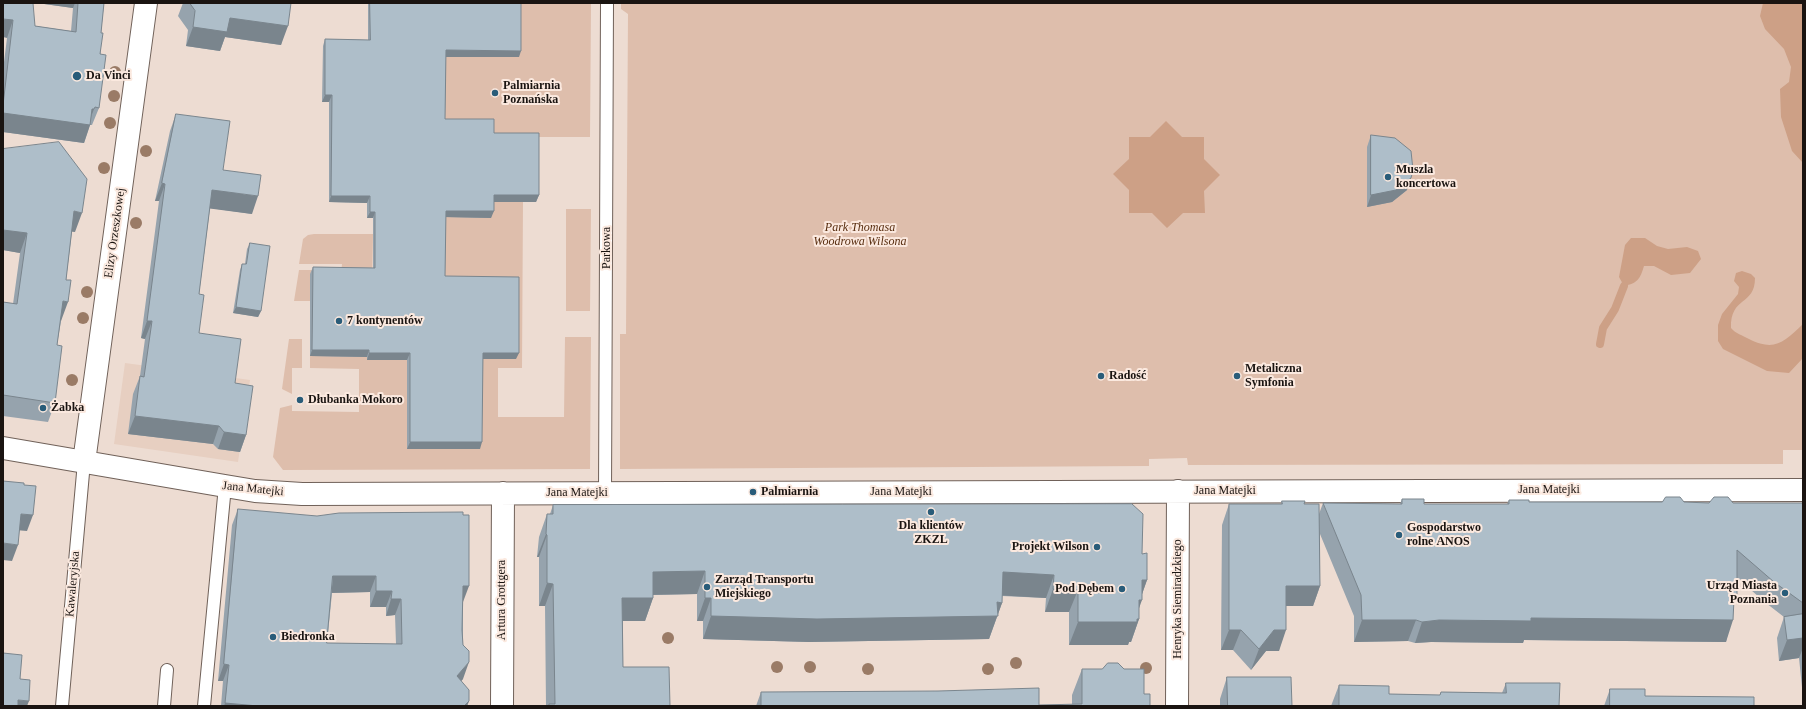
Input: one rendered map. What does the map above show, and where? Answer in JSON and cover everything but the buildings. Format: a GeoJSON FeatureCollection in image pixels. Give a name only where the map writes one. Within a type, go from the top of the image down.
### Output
{"type":"FeatureCollection","features":[{"type":"Feature","properties":{"kind":"street","name":"Elizy Orzeszkowej"},"geometry":{"type":"LineString","coordinates":[[84,462],[146,3]]}},
{"type":"Feature","properties":{"kind":"street","name":"Jana Matejki"},"geometry":{"type":"LineString","coordinates":[[3,448],[255,491],[302,494],[1803,490]]}},
{"type":"Feature","properties":{"kind":"street","name":"Henryka Siemiradzkiego"},"geometry":{"type":"LineString","coordinates":[[1177,706],[1178,491]]}},
{"type":"Feature","properties":{"kind":"street","name":"Artura Grottgera"},"geometry":{"type":"LineString","coordinates":[[502,706],[503,493]]}},
{"type":"Feature","properties":{"kind":"lane","name":"Parkowa"},"geometry":{"type":"LineString","coordinates":[[605,493],[607,3]]}},
{"type":"Feature","properties":{"kind":"lane","name":"Kawaleryjska"},"geometry":{"type":"LineString","coordinates":[[62,706],[84,462]]}},
{"type":"Feature","properties":{"kind":"lane"},"geometry":{"type":"LineString","coordinates":[[204,706],[225,486]]}},
{"type":"Feature","properties":{"kind":"lane"},"geometry":{"type":"LineString","coordinates":[[164,706],[167,670]]}},
{"type":"Feature","properties":{"kind":"shaded area"},"geometry":{"type":"Polygon","coordinates":[[[1763,3],[1803,3],[1803,163],[1792,151],[1781,117],[1780,89],[1789,82],[1791,67],[1784,49],[1765,29],[1760,16],[1763,3]]]}},
{"type":"Feature","properties":{"kind":"shaded area"},"geometry":{"type":"Polygon","coordinates":[[[1166,121],[1182,137],[1204,137],[1204,159],[1220,175],[1204,191],[1205,213],[1183,213],[1167,228],[1152,213],[1129,213],[1129,190],[1113,174],[1129,159],[1129,137],[1150,137],[1166,121]]]}},
{"type":"Feature","properties":{"kind":"shaded area"},"geometry":{"type":"Polygon","coordinates":[[[1631,238],[1645,238],[1657,246],[1668,249],[1687,247],[1698,251],[1701,259],[1690,273],[1671,275],[1654,266],[1644,266],[1638,280],[1624,286],[1619,277],[1625,245],[1631,238]]]}},
{"type":"Feature","properties":{"kind":"shaded area"},"geometry":{"type":"Polygon","coordinates":[[[1742,271],[1751,274],[1755,278],[1754,287],[1747,298],[1734,311],[1731,328],[1737,333],[1758,343],[1773,345],[1790,336],[1803,324],[1803,358],[1789,373],[1767,371],[1723,349],[1718,341],[1718,325],[1722,314],[1738,294],[1739,287],[1734,281],[1736,273],[1742,271]]]}},
{"type":"Feature","properties":{"kind":"shaded area"},"geometry":{"type":"Polygon","coordinates":[[[125,363],[250,380],[238,462],[114,444],[125,363]]]}},
{"type":"Feature","properties":{"kind":"green space"},"geometry":{"type":"Polygon","coordinates":[[[519,3],[591,3],[590,137],[537,137],[537,140],[443,126],[443,57],[519,3]]]}},
{"type":"Feature","properties":{"kind":"green space","name":"Park Thomasa Woodrowa Wilsona"},"geometry":{"type":"Polygon","coordinates":[[[621,3],[1803,3],[1803,450],[1783,450],[1783,464],[1188,465],[1187,458],[1149,459],[1149,466],[620,469],[620,334],[626,334],[628,14],[621,9],[621,3]]]}},
{"type":"Feature","properties":{"kind":"green space"},"geometry":{"type":"Polygon","coordinates":[[[491,192],[523,202],[522,368],[498,368],[498,417],[564,417],[565,337],[591,337],[590,469],[283,470],[273,457],[280,408],[292,405],[292,411],[359,412],[359,369],[310,368],[310,356],[351,356],[367,329],[367,359],[407,360],[443,283],[443,217],[491,192]]]}},
{"type":"Feature","properties":{"kind":"green space"},"geometry":{"type":"Polygon","coordinates":[[[566,209],[591,209],[590,311],[566,311],[566,209]]]}},
{"type":"Feature","properties":{"kind":"green space"},"geometry":{"type":"Polygon","coordinates":[[[373,234],[372,285],[341,274],[342,264],[299,264],[303,239],[308,235],[373,234]]]}},
{"type":"Feature","properties":{"kind":"green space"},"geometry":{"type":"Polygon","coordinates":[[[299,270],[337,270],[310,274],[310,301],[294,301],[299,270]]]}},
{"type":"Feature","properties":{"kind":"green space"},"geometry":{"type":"Polygon","coordinates":[[[289,339],[302,339],[302,368],[292,368],[292,394],[282,389],[289,339]]]}},
{"type":"Feature","properties":{"kind":"waterway"},"geometry":{"type":"LineString","coordinates":[[1600,344],[1603,328],[1615,309],[1624,286]]}},
{"type":"Feature","properties":{"kind":"place","name":"Da Vinci"},"geometry":{"type":"Point","coordinates":[77,76]}},
{"type":"Feature","properties":{"kind":"place","name":"Palmiarnia Poznańska"},"geometry":{"type":"Point","coordinates":[495,93]}},
{"type":"Feature","properties":{"kind":"place","name":"Muszla koncertowa"},"geometry":{"type":"Point","coordinates":[1388,177]}},
{"type":"Feature","properties":{"kind":"place","name":"7 kontynentów"},"geometry":{"type":"Point","coordinates":[339,321]}},
{"type":"Feature","properties":{"kind":"place","name":"Radość"},"geometry":{"type":"Point","coordinates":[1101,376]}},
{"type":"Feature","properties":{"kind":"place","name":"Metaliczna Symfonia"},"geometry":{"type":"Point","coordinates":[1237,376]}},
{"type":"Feature","properties":{"kind":"place","name":"Dłubanka Mokoro"},"geometry":{"type":"Point","coordinates":[300,400]}},
{"type":"Feature","properties":{"kind":"place","name":"Żabka"},"geometry":{"type":"Point","coordinates":[43,408]}},
{"type":"Feature","properties":{"kind":"place","name":"Palmiarnia"},"geometry":{"type":"Point","coordinates":[753,492]}},
{"type":"Feature","properties":{"kind":"place","name":"Dla klientów ZKZL"},"geometry":{"type":"Point","coordinates":[931,512]}},
{"type":"Feature","properties":{"kind":"place","name":"Gospodarstwo rolne ANOS"},"geometry":{"type":"Point","coordinates":[1399,535]}},
{"type":"Feature","properties":{"kind":"place","name":"Projekt Wilson"},"geometry":{"type":"Point","coordinates":[1097,547]}},
{"type":"Feature","properties":{"kind":"place","name":"Zarząd Transportu Miejskiego"},"geometry":{"type":"Point","coordinates":[707,587]}},
{"type":"Feature","properties":{"kind":"place","name":"Pod Dębem"},"geometry":{"type":"Point","coordinates":[1122,589]}},
{"type":"Feature","properties":{"kind":"place","name":"Urząd Miasta Poznania"},"geometry":{"type":"Point","coordinates":[1785,593]}},
{"type":"Feature","properties":{"kind":"place","name":"Biedronka"},"geometry":{"type":"Point","coordinates":[273,637]}}]}
